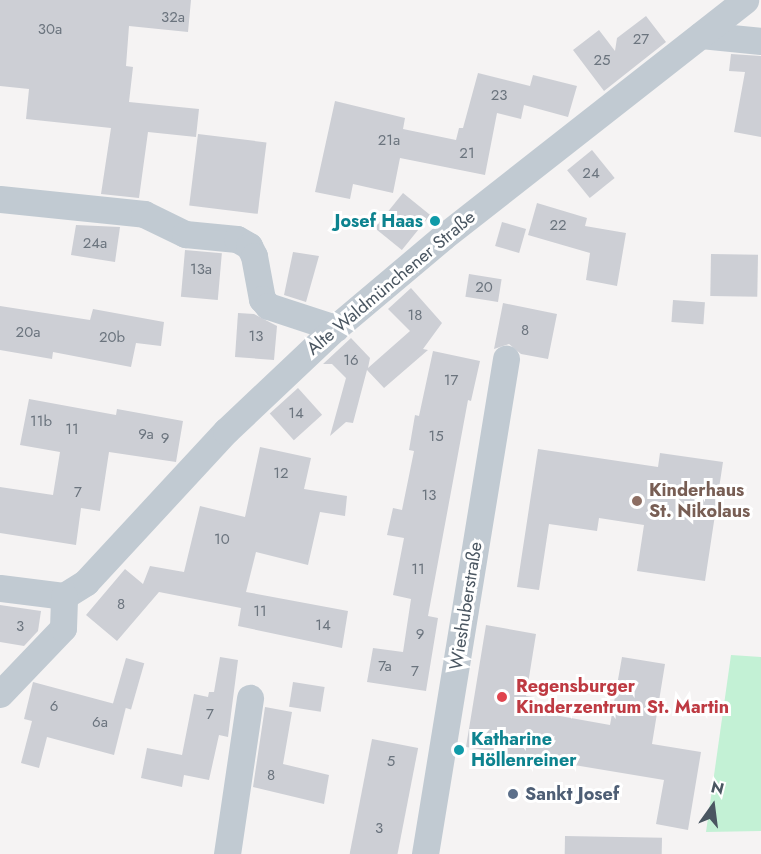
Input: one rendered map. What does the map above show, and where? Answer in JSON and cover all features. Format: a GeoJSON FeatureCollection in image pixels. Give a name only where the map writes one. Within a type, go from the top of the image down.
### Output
{"type":"FeatureCollection","features":[{"type":"Feature","properties":{"kind":"street","name":"Alte Waldmünchener Straße"},"geometry":{"type":"LineString","coordinates":[[58,595],[86,582],[226,431],[335,328],[443,237],[745,0]]}},
{"type":"Feature","properties":{"kind":"street"},"geometry":{"type":"LineString","coordinates":[[701,35],[761,42]]}},
{"type":"Feature","properties":{"kind":"street"},"geometry":{"type":"LineString","coordinates":[[0,199],[144,214],[184,234],[237,239],[249,246],[262,299],[268,306],[335,328]]}},
{"type":"Feature","properties":{"kind":"street","name":"Wieshuberstraße"},"geometry":{"type":"LineString","coordinates":[[425,854],[506,358]]}},
{"type":"Feature","properties":{"kind":"street"},"geometry":{"type":"LineString","coordinates":[[0,588],[58,595],[63,628],[0,694]]}},
{"type":"Feature","properties":{"kind":"street"},"geometry":{"type":"LineString","coordinates":[[227,854],[250,698]]}},
{"type":"Feature","properties":{"kind":"green space"},"geometry":{"type":"Polygon","coordinates":[[[731,655],[761,657],[761,831],[706,832],[731,655]]]}},
{"type":"Feature","properties":{"kind":"building"},"geometry":{"type":"Polygon","coordinates":[[[0,0],[191,0],[188,32],[129,26],[126,66],[133,67],[129,102],[199,109],[196,137],[148,132],[139,198],[101,194],[111,128],[26,119],[29,89],[0,86],[0,0]]]}},
{"type":"Feature","properties":{"kind":"building"},"geometry":{"type":"Polygon","coordinates":[[[646,16],[666,42],[604,91],[573,50],[599,30],[615,51],[617,38],[646,16]]]}},
{"type":"Feature","properties":{"kind":"building"},"geometry":{"type":"Polygon","coordinates":[[[731,54],[761,56],[761,137],[734,132],[745,72],[729,71],[731,54]]]}},
{"type":"Feature","properties":{"kind":"building"},"geometry":{"type":"Polygon","coordinates":[[[478,73],[530,86],[533,75],[577,86],[568,117],[524,105],[521,119],[497,113],[485,175],[400,158],[393,193],[353,184],[350,199],[315,192],[335,101],[405,118],[403,129],[456,140],[459,128],[463,128],[478,73]]]}},
{"type":"Feature","properties":{"kind":"building"},"geometry":{"type":"Polygon","coordinates":[[[198,134],[266,142],[258,214],[189,205],[198,134]]]}},
{"type":"Feature","properties":{"kind":"building"},"geometry":{"type":"Polygon","coordinates":[[[592,150],[615,178],[590,198],[567,170],[592,150]]]}},
{"type":"Feature","properties":{"kind":"building"},"geometry":{"type":"Polygon","coordinates":[[[403,193],[430,215],[402,250],[375,228],[403,193]]]}},
{"type":"Feature","properties":{"kind":"building"},"geometry":{"type":"Polygon","coordinates":[[[537,203],[587,218],[585,226],[626,233],[617,286],[586,280],[590,253],[528,235],[537,203]]]}},
{"type":"Feature","properties":{"kind":"building"},"geometry":{"type":"Polygon","coordinates":[[[502,222],[526,229],[519,253],[495,246],[502,222]]]}},
{"type":"Feature","properties":{"kind":"building"},"geometry":{"type":"Polygon","coordinates":[[[76,225],[120,227],[115,262],[71,255],[76,225]]]}},
{"type":"Feature","properties":{"kind":"building"},"geometry":{"type":"Polygon","coordinates":[[[185,250],[222,253],[218,300],[181,297],[185,250]]]}},
{"type":"Feature","properties":{"kind":"building"},"geometry":{"type":"Polygon","coordinates":[[[293,252],[319,256],[306,302],[284,295],[293,252]]]}},
{"type":"Feature","properties":{"kind":"building"},"geometry":{"type":"Polygon","coordinates":[[[711,254],[758,255],[757,297],[710,296],[711,254]]]}},
{"type":"Feature","properties":{"kind":"building"},"geometry":{"type":"Polygon","coordinates":[[[469,274],[502,279],[498,302],[465,297],[469,274]]]}},
{"type":"Feature","properties":{"kind":"building"},"geometry":{"type":"Polygon","coordinates":[[[411,288],[442,323],[423,349],[428,350],[384,388],[367,370],[353,423],[346,422],[330,436],[346,378],[332,364],[323,364],[351,338],[370,358],[368,368],[410,331],[388,309],[411,288]]]}},
{"type":"Feature","properties":{"kind":"building"},"geometry":{"type":"Polygon","coordinates":[[[673,300],[705,302],[703,324],[671,322],[673,300]]]}},
{"type":"Feature","properties":{"kind":"building"},"geometry":{"type":"Polygon","coordinates":[[[503,303],[557,314],[548,359],[521,354],[509,344],[494,349],[503,303]]]}},
{"type":"Feature","properties":{"kind":"building"},"geometry":{"type":"Polygon","coordinates":[[[0,306],[90,320],[93,309],[164,322],[161,346],[136,343],[131,367],[53,352],[52,359],[0,350],[0,306]]]}},
{"type":"Feature","properties":{"kind":"building"},"geometry":{"type":"Polygon","coordinates":[[[238,313],[254,314],[277,326],[274,360],[235,357],[238,313]]]}},
{"type":"Feature","properties":{"kind":"building"},"geometry":{"type":"Polygon","coordinates":[[[433,351],[480,361],[471,401],[468,400],[428,616],[438,618],[426,691],[367,682],[373,648],[403,652],[411,599],[393,595],[404,538],[387,535],[393,508],[402,510],[414,451],[409,450],[415,415],[419,416],[433,351]]]}},
{"type":"Feature","properties":{"kind":"building"},"geometry":{"type":"Polygon","coordinates":[[[298,388],[322,415],[294,440],[270,413],[298,388]]]}},
{"type":"Feature","properties":{"kind":"building"},"geometry":{"type":"Polygon","coordinates":[[[29,399],[116,415],[117,409],[183,421],[176,462],[109,452],[100,511],[81,508],[76,545],[0,533],[0,487],[53,495],[60,452],[20,445],[29,399]]]}},
{"type":"Feature","properties":{"kind":"building"},"geometry":{"type":"Polygon","coordinates":[[[260,447],[311,458],[304,489],[347,496],[345,516],[320,512],[308,565],[256,552],[246,592],[348,611],[342,648],[238,626],[241,608],[159,592],[117,641],[86,615],[125,569],[143,584],[150,566],[184,572],[200,506],[245,517],[260,447]]]}},
{"type":"Feature","properties":{"kind":"building","name":"Kinderhaus St. Nikolaus"},"geometry":{"type":"Polygon","coordinates":[[[538,449],[658,467],[660,453],[723,462],[705,581],[637,571],[644,525],[599,518],[597,531],[549,524],[539,590],[517,587],[538,449]]]}},
{"type":"Feature","properties":{"kind":"building"},"geometry":{"type":"Polygon","coordinates":[[[0,605],[41,611],[38,631],[24,646],[0,642],[0,605]]]}},
{"type":"Feature","properties":{"kind":"building"},"geometry":{"type":"Polygon","coordinates":[[[486,625],[536,634],[526,696],[534,697],[532,711],[610,725],[622,657],[665,664],[652,744],[701,752],[688,830],[656,824],[664,780],[466,747],[486,625]]]}},
{"type":"Feature","properties":{"kind":"building"},"geometry":{"type":"Polygon","coordinates":[[[220,657],[238,660],[228,737],[219,735],[209,780],[184,775],[182,787],[141,778],[147,748],[182,755],[194,694],[208,697],[209,692],[214,692],[220,657]]]}},
{"type":"Feature","properties":{"kind":"building"},"geometry":{"type":"Polygon","coordinates":[[[126,658],[144,663],[131,709],[113,704],[126,658]]]}},
{"type":"Feature","properties":{"kind":"building"},"geometry":{"type":"Polygon","coordinates":[[[33,682],[126,707],[114,755],[47,737],[39,768],[21,763],[32,721],[24,719],[33,682]]]}},
{"type":"Feature","properties":{"kind":"building"},"geometry":{"type":"Polygon","coordinates":[[[293,682],[325,687],[321,712],[289,707],[293,682]]]}},
{"type":"Feature","properties":{"kind":"building"},"geometry":{"type":"Polygon","coordinates":[[[265,707],[292,712],[283,764],[329,775],[324,804],[253,787],[265,707]]]}},
{"type":"Feature","properties":{"kind":"building"},"geometry":{"type":"Polygon","coordinates":[[[372,739],[418,748],[398,854],[350,854],[372,739]]]}},
{"type":"Feature","properties":{"kind":"building"},"geometry":{"type":"Polygon","coordinates":[[[565,836],[662,838],[662,854],[565,854],[565,836]]]}},
{"type":"Feature","properties":{"kind":"place","name":"Josef Haas"},"geometry":{"type":"Point","coordinates":[435,221]}},
{"type":"Feature","properties":{"kind":"place","name":"Kinderhaus St. Nikolaus"},"geometry":{"type":"Point","coordinates":[637,501]}},
{"type":"Feature","properties":{"kind":"place","name":"Regensburger Kinderzentrum St. Martin"},"geometry":{"type":"Point","coordinates":[502,697]}},
{"type":"Feature","properties":{"kind":"place","name":"Katharine Höllenreiner"},"geometry":{"type":"Point","coordinates":[459,750]}},
{"type":"Feature","properties":{"kind":"place","name":"Sankt Josef"},"geometry":{"type":"Point","coordinates":[513,794]}}]}
